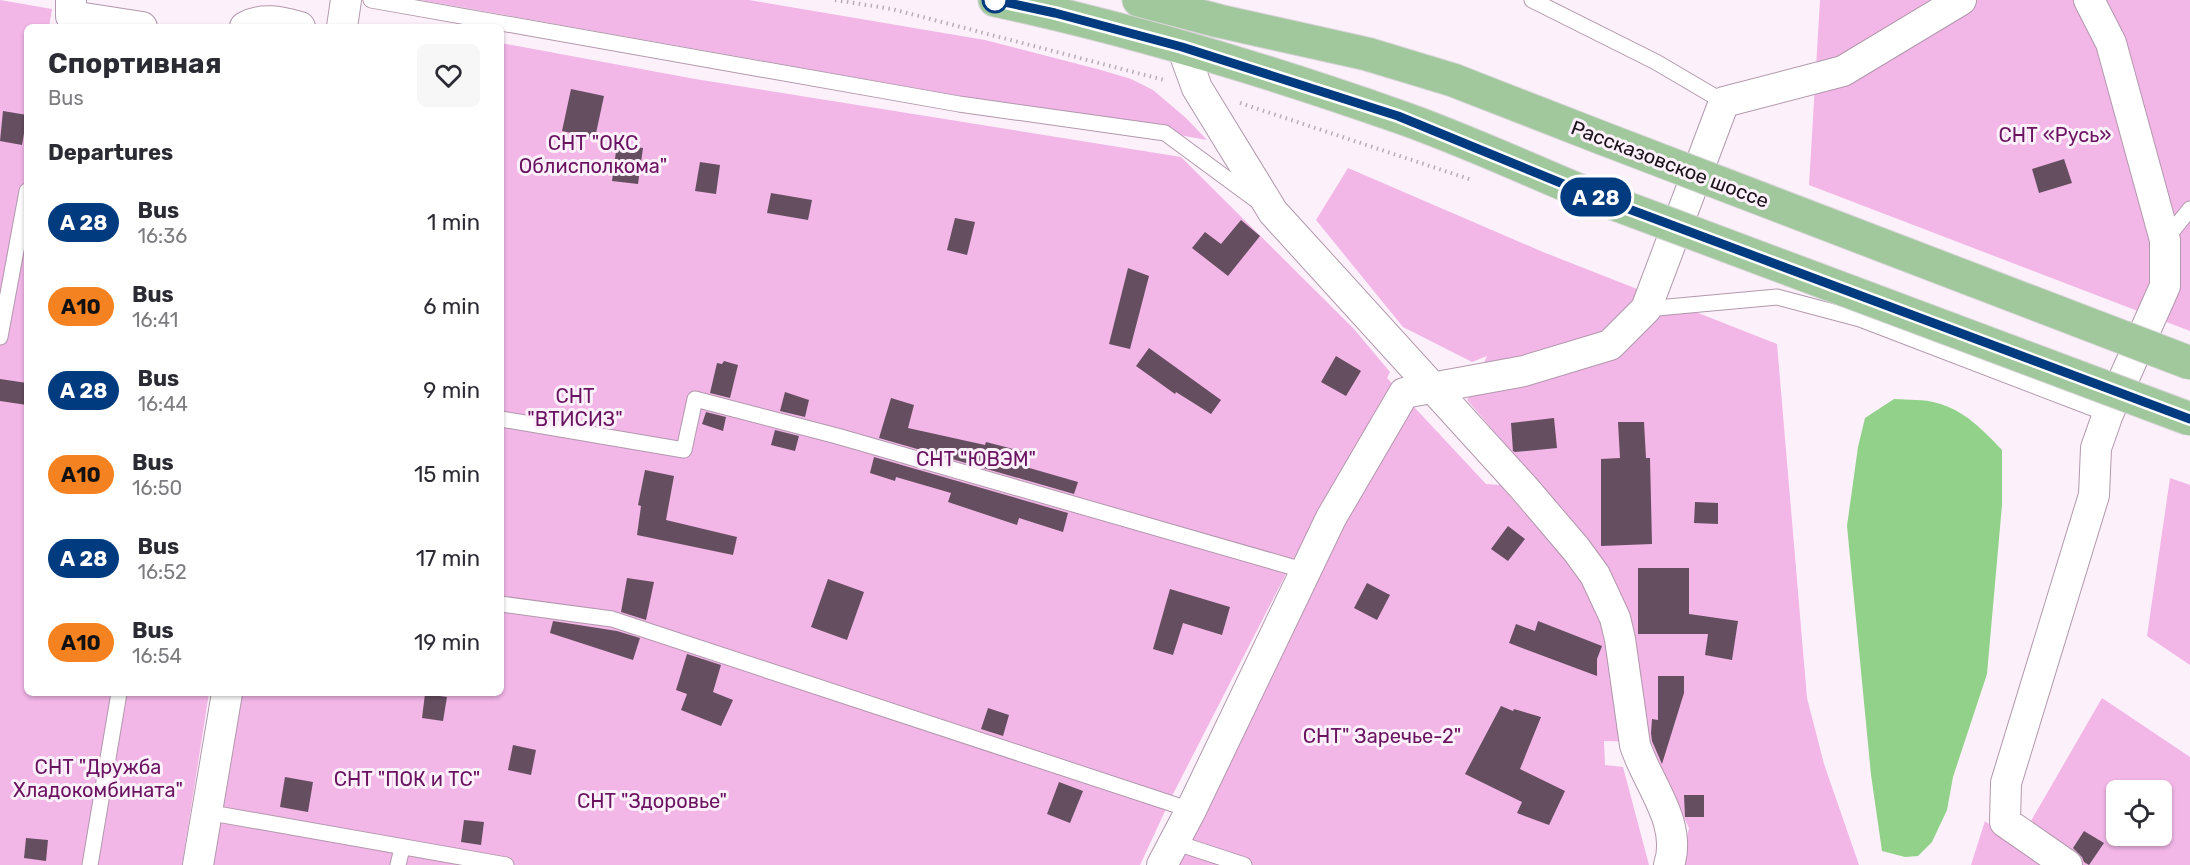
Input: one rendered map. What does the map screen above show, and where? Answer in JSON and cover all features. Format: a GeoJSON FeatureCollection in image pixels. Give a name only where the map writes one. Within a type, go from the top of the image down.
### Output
{"type":"FeatureCollection","features":[{"type":"Feature","properties":{"kind":"main road"},"geometry":{"type":"LineString","coordinates":[[995,0],[1055,13],[1182,47],[1398,116],[1578,190],[2190,419]]}},
{"type":"Feature","properties":{"kind":"main road","name":"Рассказовское шоссе"},"geometry":{"type":"LineString","coordinates":[[1139,0],[1219,21],[1367,54],[1453,80],[2190,363]]}},
{"type":"Feature","properties":{"kind":"street"},"geometry":{"type":"LineString","coordinates":[[342,24],[346,0]]}},
{"type":"Feature","properties":{"kind":"street"},"geometry":{"type":"LineString","coordinates":[[1168,853],[1191,810],[1331,518],[1404,393],[1524,371],[1610,345],[1646,309],[1724,102],[1844,71],[1961,0]]}},
{"type":"Feature","properties":{"kind":"street"},"geometry":{"type":"LineString","coordinates":[[2067,865],[2005,822],[2006,783],[2094,495],[2096,448],[2108,414],[2165,286],[2165,240],[2111,43],[2088,0]]}},
{"type":"Feature","properties":{"kind":"street"},"geometry":{"type":"LineString","coordinates":[[68,14],[125,24]]}},
{"type":"Feature","properties":{"kind":"street"},"geometry":{"type":"LineString","coordinates":[[253,24],[276,21],[288,24]]}},
{"type":"Feature","properties":{"kind":"street"},"geometry":{"type":"LineString","coordinates":[[1182,47],[1197,88],[1273,212],[1524,488],[1576,549],[1595,576],[1615,618],[1639,760],[1669,821],[1673,853],[1669,865]]}},
{"type":"Feature","properties":{"kind":"street"},"geometry":{"type":"LineString","coordinates":[[198,865],[226,696]]}},
{"type":"Feature","properties":{"kind":"lane"},"geometry":{"type":"LineString","coordinates":[[371,0],[947,102],[1165,133],[1273,212]]}},
{"type":"Feature","properties":{"kind":"lane"},"geometry":{"type":"LineString","coordinates":[[1532,0],[1656,62],[1724,102]]}},
{"type":"Feature","properties":{"kind":"lane"},"geometry":{"type":"LineString","coordinates":[[0,337],[24,207]]}},
{"type":"Feature","properties":{"kind":"lane"},"geometry":{"type":"LineString","coordinates":[[2165,240],[2190,209]]}},
{"type":"Feature","properties":{"kind":"lane"},"geometry":{"type":"LineString","coordinates":[[1646,309],[1777,297],[1860,319],[2108,414]]}},
{"type":"Feature","properties":{"kind":"lane"},"geometry":{"type":"LineString","coordinates":[[504,420],[684,450],[695,399],[837,436],[1306,571]]}},
{"type":"Feature","properties":{"kind":"lane"},"geometry":{"type":"LineString","coordinates":[[504,604],[612,619],[1191,810]]}},
{"type":"Feature","properties":{"kind":"lane"},"geometry":{"type":"LineString","coordinates":[[90,865],[118,696]]}},
{"type":"Feature","properties":{"kind":"lane"},"geometry":{"type":"LineString","coordinates":[[206,812],[506,865]]}},
{"type":"Feature","properties":{"kind":"lane"},"geometry":{"type":"LineString","coordinates":[[398,865],[402,848]]}},
{"type":"Feature","properties":{"kind":"lane"},"geometry":{"type":"LineString","coordinates":[[1168,853],[1244,865]]}},
{"type":"Feature","properties":{"kind":"green space","name":"СНТ \"Дружба Хладокомбината\""},"geometry":{"type":"Polygon","coordinates":[[[0,0],[52,9],[50,24],[24,24],[24,696],[209,696],[182,865],[0,865],[0,0]]]}},
{"type":"Feature","properties":{"kind":"green space"},"geometry":{"type":"Polygon","coordinates":[[[421,0],[749,0],[985,40],[1131,79],[1153,90],[1186,118],[1207,140],[421,0]]]}},
{"type":"Feature","properties":{"kind":"green space","name":"СНТ «Русь»"},"geometry":{"type":"Polygon","coordinates":[[[1820,0],[2190,0],[2190,331],[1809,185],[1820,0]]]}},
{"type":"Feature","properties":{"kind":"green space"},"geometry":{"type":"Polygon","coordinates":[[[504,44],[695,79],[1181,157],[1354,329],[1390,372],[1387,378],[1486,484],[1500,485],[1580,577],[1624,608],[1516,457],[1467,400],[1487,356],[1472,362],[1403,327],[1316,220],[1348,168],[1543,252],[1777,344],[1807,698],[1824,764],[1859,865],[1681,865],[1689,828],[1647,742],[1604,741],[1605,765],[1623,767],[1649,865],[1169,865],[1339,537],[1312,523],[1172,796],[1140,865],[211,865],[238,696],[504,696],[504,44]]]}},
{"type":"Feature","properties":{"kind":"green space"},"geometry":{"type":"Polygon","coordinates":[[[2170,478],[2190,485],[2190,665],[2147,636],[2170,478]]]}},
{"type":"Feature","properties":{"kind":"green space"},"geometry":{"type":"Polygon","coordinates":[[[2102,698],[2190,757],[2190,865],[1971,865],[1985,821],[2019,847],[2027,828],[2102,698]]]}},
{"type":"Feature","properties":{"kind":"shaded area"},"geometry":{"type":"Polygon","coordinates":[[[1894,399],[1921,400],[1956,410],[1980,428],[2002,450],[2002,505],[1987,674],[1953,777],[1947,810],[1932,842],[1918,856],[1905,857],[1882,851],[1871,775],[1847,526],[1858,447],[1865,418],[1894,399]]]}},
{"type":"Feature","properties":{"kind":"building"},"geometry":{"type":"Polygon","coordinates":[[[571,89],[604,96],[595,138],[562,131],[571,89]]]}},
{"type":"Feature","properties":{"kind":"building"},"geometry":{"type":"Polygon","coordinates":[[[3,111],[24,114],[22,145],[0,141],[3,111]]]}},
{"type":"Feature","properties":{"kind":"building"},"geometry":{"type":"Polygon","coordinates":[[[617,144],[643,148],[638,184],[612,181],[617,144]]]}},
{"type":"Feature","properties":{"kind":"building"},"geometry":{"type":"Polygon","coordinates":[[[2064,159],[2072,183],[2039,193],[2032,169],[2064,159]]]}},
{"type":"Feature","properties":{"kind":"building"},"geometry":{"type":"Polygon","coordinates":[[[700,162],[720,165],[716,194],[695,191],[700,162]]]}},
{"type":"Feature","properties":{"kind":"building"},"geometry":{"type":"Polygon","coordinates":[[[771,193],[812,200],[808,220],[767,213],[771,193]]]}},
{"type":"Feature","properties":{"kind":"building"},"geometry":{"type":"Polygon","coordinates":[[[955,218],[975,222],[967,255],[947,250],[955,218]]]}},
{"type":"Feature","properties":{"kind":"building"},"geometry":{"type":"Polygon","coordinates":[[[1241,220],[1260,236],[1228,276],[1192,248],[1205,232],[1221,244],[1241,220]]]}},
{"type":"Feature","properties":{"kind":"building"},"geometry":{"type":"Polygon","coordinates":[[[1128,268],[1149,276],[1130,349],[1109,344],[1128,268]]]}},
{"type":"Feature","properties":{"kind":"building"},"geometry":{"type":"Polygon","coordinates":[[[1149,348],[1221,400],[1211,414],[1176,392],[1175,394],[1136,366],[1149,348]]]}},
{"type":"Feature","properties":{"kind":"building"},"geometry":{"type":"Polygon","coordinates":[[[1336,356],[1361,371],[1346,396],[1321,382],[1336,356]]]}},
{"type":"Feature","properties":{"kind":"building"},"geometry":{"type":"Polygon","coordinates":[[[724,361],[738,365],[730,398],[710,393],[717,363],[722,364],[724,361]]]}},
{"type":"Feature","properties":{"kind":"building"},"geometry":{"type":"Polygon","coordinates":[[[0,379],[24,383],[24,405],[0,401],[0,379]]]}},
{"type":"Feature","properties":{"kind":"building"},"geometry":{"type":"Polygon","coordinates":[[[785,392],[809,400],[805,417],[780,411],[785,392]]]}},
{"type":"Feature","properties":{"kind":"building"},"geometry":{"type":"Polygon","coordinates":[[[891,398],[914,405],[908,428],[985,445],[986,442],[1029,453],[1026,467],[1078,482],[1074,494],[879,438],[891,398]]]}},
{"type":"Feature","properties":{"kind":"building"},"geometry":{"type":"Polygon","coordinates":[[[706,412],[726,417],[723,431],[702,424],[706,412]]]}},
{"type":"Feature","properties":{"kind":"building"},"geometry":{"type":"Polygon","coordinates":[[[1554,418],[1557,448],[1513,451],[1511,423],[1554,418]]]}},
{"type":"Feature","properties":{"kind":"building"},"geometry":{"type":"Polygon","coordinates":[[[1618,422],[1644,422],[1646,458],[1650,458],[1652,544],[1601,546],[1601,459],[1620,458],[1618,422]]]}},
{"type":"Feature","properties":{"kind":"building"},"geometry":{"type":"Polygon","coordinates":[[[775,430],[799,436],[795,451],[771,445],[775,430]]]}},
{"type":"Feature","properties":{"kind":"building"},"geometry":{"type":"Polygon","coordinates":[[[874,457],[1068,513],[1063,532],[1019,518],[1017,525],[948,502],[951,493],[896,477],[895,481],[870,473],[874,457]]]}},
{"type":"Feature","properties":{"kind":"building"},"geometry":{"type":"Polygon","coordinates":[[[645,470],[674,476],[666,520],[737,537],[733,555],[637,535],[641,506],[638,505],[645,470]]]}},
{"type":"Feature","properties":{"kind":"building"},"geometry":{"type":"Polygon","coordinates":[[[1695,502],[1718,503],[1718,524],[1694,523],[1695,502]]]}},
{"type":"Feature","properties":{"kind":"building"},"geometry":{"type":"Polygon","coordinates":[[[1508,526],[1525,539],[1508,561],[1491,549],[1508,526]]]}},
{"type":"Feature","properties":{"kind":"building"},"geometry":{"type":"Polygon","coordinates":[[[1638,568],[1689,568],[1689,614],[1738,621],[1732,660],[1705,655],[1708,634],[1638,634],[1638,568]]]}},
{"type":"Feature","properties":{"kind":"building"},"geometry":{"type":"Polygon","coordinates":[[[627,578],[654,582],[646,620],[621,612],[627,578]]]}},
{"type":"Feature","properties":{"kind":"building"},"geometry":{"type":"Polygon","coordinates":[[[828,579],[864,592],[847,640],[811,627],[828,579]]]}},
{"type":"Feature","properties":{"kind":"building"},"geometry":{"type":"Polygon","coordinates":[[[1367,583],[1390,595],[1377,620],[1354,608],[1367,583]]]}},
{"type":"Feature","properties":{"kind":"building"},"geometry":{"type":"Polygon","coordinates":[[[1170,589],[1230,607],[1222,635],[1183,623],[1173,655],[1153,649],[1170,589]]]}},
{"type":"Feature","properties":{"kind":"building"},"geometry":{"type":"Polygon","coordinates":[[[553,621],[617,631],[640,638],[633,660],[550,633],[553,621]]]}},
{"type":"Feature","properties":{"kind":"building"},"geometry":{"type":"Polygon","coordinates":[[[1538,621],[1602,646],[1597,659],[1597,676],[1509,643],[1516,624],[1535,631],[1538,621]]]}},
{"type":"Feature","properties":{"kind":"building"},"geometry":{"type":"Polygon","coordinates":[[[687,654],[721,665],[713,692],[733,700],[721,726],[681,710],[687,694],[676,690],[687,654]]]}},
{"type":"Feature","properties":{"kind":"building"},"geometry":{"type":"Polygon","coordinates":[[[1658,676],[1684,676],[1684,693],[1662,764],[1651,733],[1652,719],[1658,720],[1658,676]]]}},
{"type":"Feature","properties":{"kind":"building"},"geometry":{"type":"Polygon","coordinates":[[[425,696],[447,697],[443,721],[422,718],[425,696]]]}},
{"type":"Feature","properties":{"kind":"building"},"geometry":{"type":"Polygon","coordinates":[[[1501,706],[1541,717],[1520,769],[1565,791],[1549,825],[1517,813],[1522,802],[1465,774],[1501,706]]]}},
{"type":"Feature","properties":{"kind":"building"},"geometry":{"type":"Polygon","coordinates":[[[988,708],[1009,715],[1003,736],[981,729],[988,708]]]}},
{"type":"Feature","properties":{"kind":"building"},"geometry":{"type":"Polygon","coordinates":[[[513,745],[536,750],[531,775],[508,770],[513,745]]]}},
{"type":"Feature","properties":{"kind":"building"},"geometry":{"type":"Polygon","coordinates":[[[285,777],[313,782],[308,812],[280,807],[285,777]]]}},
{"type":"Feature","properties":{"kind":"building"},"geometry":{"type":"Polygon","coordinates":[[[1059,782],[1083,791],[1070,823],[1047,814],[1059,782]]]}},
{"type":"Feature","properties":{"kind":"building"},"geometry":{"type":"Polygon","coordinates":[[[1684,795],[1704,795],[1704,817],[1685,817],[1684,795]]]}},
{"type":"Feature","properties":{"kind":"building"},"geometry":{"type":"Polygon","coordinates":[[[464,820],[484,822],[481,845],[461,842],[464,820]]]}},
{"type":"Feature","properties":{"kind":"building"},"geometry":{"type":"Polygon","coordinates":[[[2084,831],[2104,843],[2089,865],[2073,848],[2084,831]]]}},
{"type":"Feature","properties":{"kind":"building"},"geometry":{"type":"Polygon","coordinates":[[[26,838],[48,840],[46,861],[24,858],[26,838]]]}},
{"type":"Feature","properties":{"kind":"bus line"},"geometry":{"type":"LineString","coordinates":[[995,0],[1055,13],[1182,47],[1398,116],[1578,190],[2190,419]]}},
{"type":"Feature","properties":{"kind":"park label","name":"СНТ \"ОКС Облисполкома\""},"geometry":{"type":"Point","coordinates":[593,154]}},
{"type":"Feature","properties":{"kind":"park label","name":"СНТ \"ВТИСИЗ\""},"geometry":{"type":"Point","coordinates":[575,408]}},
{"type":"Feature","properties":{"kind":"park label","name":"СНТ \"ЮВЭМ\""},"geometry":{"type":"Point","coordinates":[976,459]}},
{"type":"Feature","properties":{"kind":"park label","name":"СНТ\" Заречье-2\""},"geometry":{"type":"Point","coordinates":[1382,736]}},
{"type":"Feature","properties":{"kind":"park label","name":"СНТ \"ПОК и ТС\""},"geometry":{"type":"Point","coordinates":[407,779]}},
{"type":"Feature","properties":{"kind":"park label","name":"СНТ \"Здоровье\""},"geometry":{"type":"Point","coordinates":[652,801]}}]}
